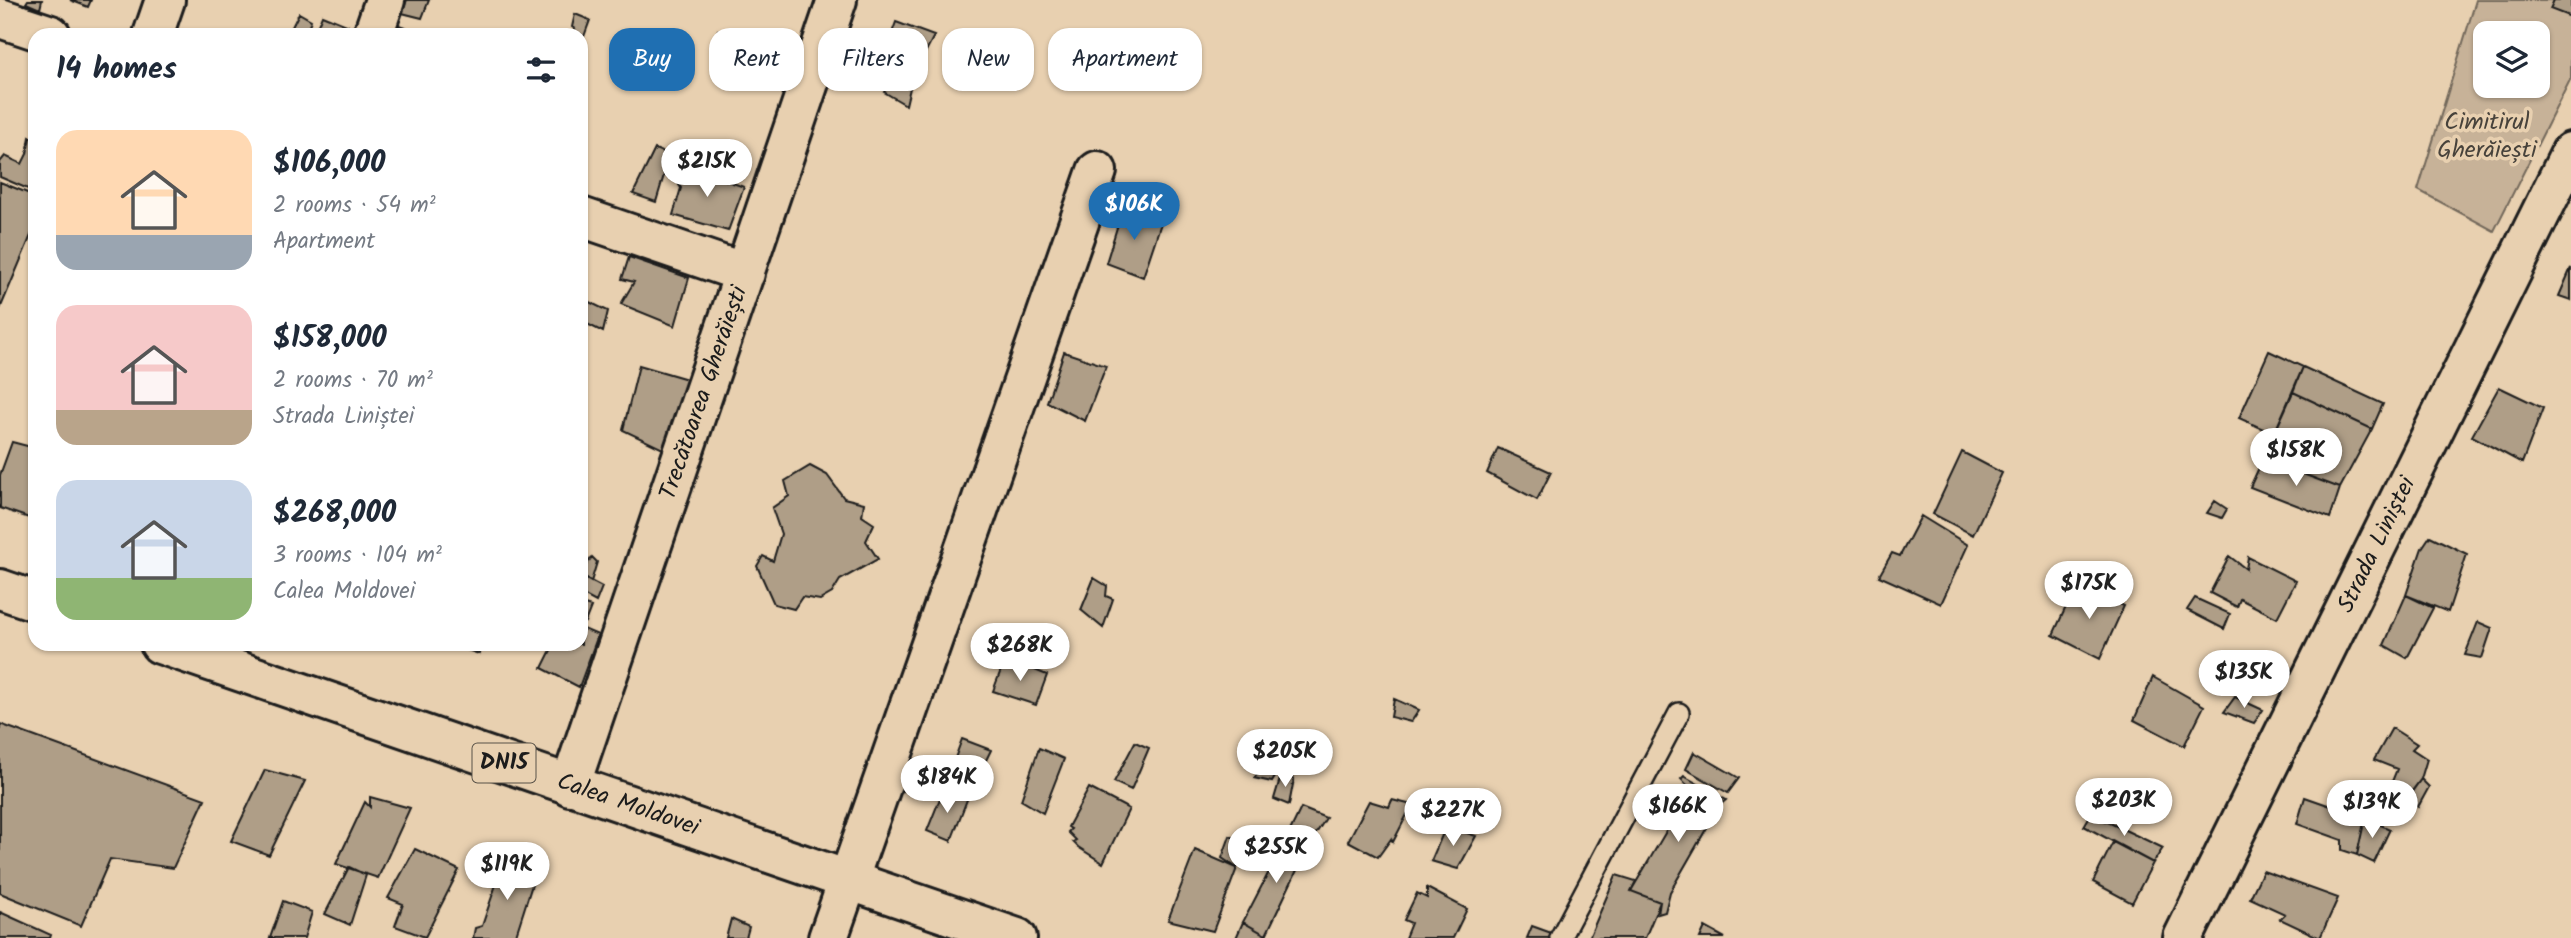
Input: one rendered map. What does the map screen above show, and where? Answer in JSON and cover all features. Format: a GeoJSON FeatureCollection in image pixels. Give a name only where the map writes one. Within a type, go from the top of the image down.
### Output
{"type":"FeatureCollection","features":[{"type":"Feature","properties":{"kind":"street"},"geometry":{"type":"LineString","coordinates":[[155,28],[165,0]]}},
{"type":"Feature","properties":{"kind":"street"},"geometry":{"type":"LineString","coordinates":[[375,28],[385,0]]}},
{"type":"Feature","properties":{"kind":"street","name":"Trecătoarea Gherăiești"},"geometry":{"type":"LineString","coordinates":[[570,786],[837,0]]}},
{"type":"Feature","properties":{"kind":"street"},"geometry":{"type":"LineString","coordinates":[[0,18],[30,28]]}},
{"type":"Feature","properties":{"kind":"street","name":"Strada Liniștei"},"geometry":{"type":"LineString","coordinates":[[2183,938],[2571,152]]}},
{"type":"Feature","properties":{"kind":"street"},"geometry":{"type":"LineString","coordinates":[[828,938],[1097,171]]}},
{"type":"Feature","properties":{"kind":"street"},"geometry":{"type":"LineString","coordinates":[[588,219],[745,273]]}},
{"type":"Feature","properties":{"kind":"street"},"geometry":{"type":"LineString","coordinates":[[0,589],[28,599]]}},
{"type":"Feature","properties":{"kind":"street","name":"Calea Moldovei"},"geometry":{"type":"LineString","coordinates":[[180,651],[1017,938]]}},
{"type":"Feature","properties":{"kind":"lane"},"geometry":{"type":"LineString","coordinates":[[1560,938],[1679,713]]}},
{"type":"Feature","properties":{"kind":"green space","name":"Cimitirul Gherăiești"},"geometry":{"type":"Polygon","coordinates":[[[2476,0],[2571,0],[2571,78],[2494,231],[2418,190],[2476,0]]]}},
{"type":"Feature","properties":{"kind":"building"},"geometry":{"type":"Polygon","coordinates":[[[28,0],[42,0],[40,9],[26,3],[28,0]]]}},
{"type":"Feature","properties":{"kind":"building"},"geometry":{"type":"Polygon","coordinates":[[[70,0],[91,0],[88,7],[70,0]]]}},
{"type":"Feature","properties":{"kind":"building"},"geometry":{"type":"Polygon","coordinates":[[[407,0],[429,0],[422,18],[402,13],[407,0]]]}},
{"type":"Feature","properties":{"kind":"building"},"geometry":{"type":"Polygon","coordinates":[[[2554,0],[2571,0],[2571,17],[2550,9],[2554,0]]]}},
{"type":"Feature","properties":{"kind":"building"},"geometry":{"type":"Polygon","coordinates":[[[299,13],[311,20],[308,28],[292,28],[299,13]]]}},
{"type":"Feature","properties":{"kind":"building"},"geometry":{"type":"Polygon","coordinates":[[[575,14],[590,20],[587,28],[572,27],[575,14]]]}},
{"type":"Feature","properties":{"kind":"building"},"geometry":{"type":"Polygon","coordinates":[[[322,15],[354,28],[317,28],[322,15]]]}},
{"type":"Feature","properties":{"kind":"building"},"geometry":{"type":"Polygon","coordinates":[[[896,22],[912,28],[894,28],[896,22]]]}},
{"type":"Feature","properties":{"kind":"building"},"geometry":{"type":"Polygon","coordinates":[[[928,34],[934,36],[928,47],[928,34]]]}},
{"type":"Feature","properties":{"kind":"building"},"geometry":{"type":"Polygon","coordinates":[[[909,91],[906,105],[884,92],[909,91]]]}},
{"type":"Feature","properties":{"kind":"building"},"geometry":{"type":"Polygon","coordinates":[[[28,148],[28,189],[0,177],[0,162],[5,156],[22,164],[28,148]]]}},
{"type":"Feature","properties":{"kind":"building"},"geometry":{"type":"Polygon","coordinates":[[[655,149],[670,155],[656,202],[633,194],[655,149]]]}},
{"type":"Feature","properties":{"kind":"building"},"geometry":{"type":"Polygon","coordinates":[[[684,165],[744,187],[728,231],[673,215],[684,165]]]}},
{"type":"Feature","properties":{"kind":"building"},"geometry":{"type":"Polygon","coordinates":[[[0,182],[28,193],[28,243],[0,309],[0,182]]]}},
{"type":"Feature","properties":{"kind":"building"},"geometry":{"type":"Polygon","coordinates":[[[1123,208],[1162,220],[1143,277],[1106,263],[1123,208]]]}},
{"type":"Feature","properties":{"kind":"building"},"geometry":{"type":"Polygon","coordinates":[[[629,257],[689,278],[675,326],[621,304],[634,282],[622,279],[629,257]]]}},
{"type":"Feature","properties":{"kind":"building"},"geometry":{"type":"Polygon","coordinates":[[[2571,268],[2571,300],[2559,296],[2571,268]]]}},
{"type":"Feature","properties":{"kind":"building"},"geometry":{"type":"Polygon","coordinates":[[[588,301],[608,311],[603,332],[588,324],[588,301]]]}},
{"type":"Feature","properties":{"kind":"building"},"geometry":{"type":"Polygon","coordinates":[[[2269,351],[2303,367],[2274,434],[2239,418],[2269,351]]]}},
{"type":"Feature","properties":{"kind":"building"},"geometry":{"type":"Polygon","coordinates":[[[1064,352],[1106,366],[1085,421],[1047,402],[1064,352]]]}},
{"type":"Feature","properties":{"kind":"building"},"geometry":{"type":"Polygon","coordinates":[[[639,365],[694,381],[667,451],[623,430],[639,365]]]}},
{"type":"Feature","properties":{"kind":"building"},"geometry":{"type":"Polygon","coordinates":[[[2303,367],[2383,404],[2372,429],[2293,392],[2303,367]]]}},
{"type":"Feature","properties":{"kind":"building"},"geometry":{"type":"Polygon","coordinates":[[[2499,387],[2543,408],[2522,463],[2472,436],[2499,387]]]}},
{"type":"Feature","properties":{"kind":"building"},"geometry":{"type":"Polygon","coordinates":[[[2293,392],[2372,429],[2340,488],[2263,459],[2293,392]]]}},
{"type":"Feature","properties":{"kind":"building"},"geometry":{"type":"Polygon","coordinates":[[[12,442],[28,446],[28,518],[0,508],[0,475],[12,442]]]}},
{"type":"Feature","properties":{"kind":"building"},"geometry":{"type":"Polygon","coordinates":[[[1498,448],[1551,472],[1537,500],[1487,473],[1498,448]]]}},
{"type":"Feature","properties":{"kind":"building"},"geometry":{"type":"Polygon","coordinates":[[[1962,452],[2002,473],[1973,535],[1933,514],[1962,452]]]}},
{"type":"Feature","properties":{"kind":"building"},"geometry":{"type":"Polygon","coordinates":[[[2263,459],[2340,488],[2330,518],[2250,487],[2263,459]]]}},
{"type":"Feature","properties":{"kind":"building"},"geometry":{"type":"Polygon","coordinates":[[[810,466],[827,475],[844,498],[864,503],[862,516],[874,524],[866,541],[878,559],[840,580],[832,593],[820,600],[802,597],[794,609],[774,604],[757,566],[763,556],[773,561],[781,534],[772,508],[789,496],[785,481],[810,466]]]}},
{"type":"Feature","properties":{"kind":"building"},"geometry":{"type":"Polygon","coordinates":[[[2215,501],[2227,509],[2222,518],[2207,513],[2215,501]]]}},
{"type":"Feature","properties":{"kind":"building"},"geometry":{"type":"Polygon","coordinates":[[[1921,516],[1968,545],[1941,604],[1879,576],[1892,553],[1900,556],[1921,516]]]}},
{"type":"Feature","properties":{"kind":"building"},"geometry":{"type":"Polygon","coordinates":[[[2430,536],[2467,554],[2448,612],[2406,595],[2422,548],[2430,536]]]}},
{"type":"Feature","properties":{"kind":"building"},"geometry":{"type":"Polygon","coordinates":[[[2229,556],[2246,569],[2248,557],[2296,581],[2277,618],[2240,599],[2237,607],[2210,593],[2229,556]]]}},
{"type":"Feature","properties":{"kind":"building"},"geometry":{"type":"Polygon","coordinates":[[[592,557],[597,562],[591,582],[588,580],[588,562],[592,557]]]}},
{"type":"Feature","properties":{"kind":"building"},"geometry":{"type":"Polygon","coordinates":[[[1094,578],[1107,586],[1106,596],[1113,599],[1103,628],[1081,610],[1094,578]]]}},
{"type":"Feature","properties":{"kind":"building"},"geometry":{"type":"Polygon","coordinates":[[[588,580],[602,587],[596,602],[588,598],[588,580]]]}},
{"type":"Feature","properties":{"kind":"building"},"geometry":{"type":"Polygon","coordinates":[[[2077,583],[2124,606],[2100,659],[2053,635],[2077,583]]]}},
{"type":"Feature","properties":{"kind":"building"},"geometry":{"type":"Polygon","coordinates":[[[2406,595],[2433,608],[2407,658],[2384,645],[2406,595]]]}},
{"type":"Feature","properties":{"kind":"building"},"geometry":{"type":"Polygon","coordinates":[[[2195,598],[2230,614],[2224,629],[2187,610],[2195,598]]]}},
{"type":"Feature","properties":{"kind":"building"},"geometry":{"type":"Polygon","coordinates":[[[2478,622],[2492,628],[2482,658],[2465,655],[2478,622]]]}},
{"type":"Feature","properties":{"kind":"building"},"geometry":{"type":"Polygon","coordinates":[[[588,631],[598,635],[579,687],[542,668],[550,651],[588,651],[588,631]]]}},
{"type":"Feature","properties":{"kind":"building"},"geometry":{"type":"Polygon","coordinates":[[[1004,662],[1018,663],[1047,675],[1036,705],[993,691],[1004,662]]]}},
{"type":"Feature","properties":{"kind":"building"},"geometry":{"type":"Polygon","coordinates":[[[2153,677],[2204,706],[2184,746],[2134,720],[2153,677]]]}},
{"type":"Feature","properties":{"kind":"building"},"geometry":{"type":"Polygon","coordinates":[[[2235,697],[2263,710],[2254,723],[2224,712],[2235,697]]]}},
{"type":"Feature","properties":{"kind":"building"},"geometry":{"type":"Polygon","coordinates":[[[1394,699],[1419,710],[1411,722],[1391,717],[1394,699]]]}},
{"type":"Feature","properties":{"kind":"building"},"geometry":{"type":"Polygon","coordinates":[[[0,724],[205,799],[173,868],[110,859],[81,926],[0,893],[0,724]]]}},
{"type":"Feature","properties":{"kind":"building"},"geometry":{"type":"Polygon","coordinates":[[[2392,728],[2417,744],[2412,749],[2427,759],[2421,779],[2408,797],[2391,784],[2397,769],[2374,760],[2392,728]]]}},
{"type":"Feature","properties":{"kind":"building"},"geometry":{"type":"Polygon","coordinates":[[[962,739],[991,750],[968,797],[943,791],[962,739]]]}},
{"type":"Feature","properties":{"kind":"building"},"geometry":{"type":"Polygon","coordinates":[[[1135,742],[1149,748],[1131,790],[1114,782],[1135,742]]]}},
{"type":"Feature","properties":{"kind":"building"},"geometry":{"type":"Polygon","coordinates":[[[1039,748],[1064,759],[1043,813],[1021,800],[1039,748]]]}},
{"type":"Feature","properties":{"kind":"building"},"geometry":{"type":"Polygon","coordinates":[[[1694,752],[1739,778],[1728,793],[1686,769],[1694,752]]]}},
{"type":"Feature","properties":{"kind":"building"},"geometry":{"type":"Polygon","coordinates":[[[1267,762],[1280,769],[1272,782],[1254,778],[1267,762]]]}},
{"type":"Feature","properties":{"kind":"building"},"geometry":{"type":"Polygon","coordinates":[[[265,770],[305,781],[269,855],[231,841],[265,770]]]}},
{"type":"Feature","properties":{"kind":"building"},"geometry":{"type":"Polygon","coordinates":[[[1282,772],[1294,779],[1289,805],[1274,799],[1282,772]]]}},
{"type":"Feature","properties":{"kind":"building"},"geometry":{"type":"Polygon","coordinates":[[[1684,776],[1726,800],[1720,805],[1670,892],[1665,912],[1658,914],[1660,902],[1631,891],[1691,789],[1681,779],[1684,776]]]}},
{"type":"Feature","properties":{"kind":"building"},"geometry":{"type":"Polygon","coordinates":[[[2421,779],[2429,787],[2418,807],[2406,799],[2421,779]]]}},
{"type":"Feature","properties":{"kind":"building"},"geometry":{"type":"Polygon","coordinates":[[[1089,788],[1129,809],[1103,863],[1078,847],[1073,842],[1076,840],[1068,832],[1071,829],[1068,827],[1089,788]]]}},
{"type":"Feature","properties":{"kind":"building"},"geometry":{"type":"Polygon","coordinates":[[[943,791],[968,797],[951,841],[927,831],[943,791]]]}},
{"type":"Feature","properties":{"kind":"building"},"geometry":{"type":"Polygon","coordinates":[[[370,797],[410,808],[378,878],[336,864],[365,802],[370,807],[370,797]]]}},
{"type":"Feature","properties":{"kind":"building"},"geometry":{"type":"Polygon","coordinates":[[[2305,797],[2365,818],[2357,855],[2342,850],[2342,840],[2297,824],[2305,797]]]}},
{"type":"Feature","properties":{"kind":"building"},"geometry":{"type":"Polygon","coordinates":[[[1392,800],[1412,805],[1393,842],[1391,839],[1378,857],[1348,841],[1369,801],[1389,807],[1392,800]]]}},
{"type":"Feature","properties":{"kind":"building"},"geometry":{"type":"Polygon","coordinates":[[[1301,808],[1326,818],[1310,843],[1288,835],[1301,808]]]}},
{"type":"Feature","properties":{"kind":"building"},"geometry":{"type":"Polygon","coordinates":[[[2091,814],[2163,848],[2153,863],[2084,826],[2091,814]]]}},
{"type":"Feature","properties":{"kind":"building"},"geometry":{"type":"Polygon","coordinates":[[[2365,818],[2390,829],[2374,863],[2357,855],[2365,818]]]}},
{"type":"Feature","properties":{"kind":"building"},"geometry":{"type":"Polygon","coordinates":[[[1446,826],[1476,836],[1458,869],[1431,861],[1446,826]]]}},
{"type":"Feature","properties":{"kind":"building"},"geometry":{"type":"Polygon","coordinates":[[[1288,835],[1310,843],[1266,935],[1243,922],[1288,835]]]}},
{"type":"Feature","properties":{"kind":"building"},"geometry":{"type":"Polygon","coordinates":[[[1230,836],[1248,844],[1237,868],[1222,858],[1230,836]]]}},
{"type":"Feature","properties":{"kind":"building"},"geometry":{"type":"Polygon","coordinates":[[[2113,842],[2153,863],[2132,903],[2093,882],[2113,842]]]}},
{"type":"Feature","properties":{"kind":"building"},"geometry":{"type":"Polygon","coordinates":[[[415,849],[459,870],[425,937],[395,926],[403,904],[388,898],[415,849]]]}},
{"type":"Feature","properties":{"kind":"building"},"geometry":{"type":"Polygon","coordinates":[[[1195,850],[1237,868],[1213,931],[1168,920],[1195,850]]]}},
{"type":"Feature","properties":{"kind":"building"},"geometry":{"type":"Polygon","coordinates":[[[504,861],[537,869],[515,938],[473,938],[475,928],[482,926],[504,861]]]}},
{"type":"Feature","properties":{"kind":"building"},"geometry":{"type":"Polygon","coordinates":[[[349,867],[366,875],[350,925],[325,914],[349,867]]]}},
{"type":"Feature","properties":{"kind":"building"},"geometry":{"type":"Polygon","coordinates":[[[2263,871],[2338,898],[2320,938],[2280,919],[2285,914],[2250,898],[2263,871]]]}},
{"type":"Feature","properties":{"kind":"building"},"geometry":{"type":"Polygon","coordinates":[[[1616,875],[1636,881],[1631,891],[1660,902],[1645,938],[1589,938],[1616,875]]]}},
{"type":"Feature","properties":{"kind":"building"},"geometry":{"type":"Polygon","coordinates":[[[1427,888],[1467,909],[1453,938],[1405,938],[1411,923],[1404,920],[1417,893],[1427,898],[1427,888]]]}},
{"type":"Feature","properties":{"kind":"building"},"geometry":{"type":"Polygon","coordinates":[[[283,901],[312,912],[304,938],[270,938],[283,901]]]}},
{"type":"Feature","properties":{"kind":"building"},"geometry":{"type":"Polygon","coordinates":[[[0,912],[51,935],[50,938],[0,938],[0,912]]]}},
{"type":"Feature","properties":{"kind":"building"},"geometry":{"type":"Polygon","coordinates":[[[731,919],[749,927],[746,938],[726,938],[731,919]]]}},
{"type":"Feature","properties":{"kind":"building"},"geometry":{"type":"Polygon","coordinates":[[[1243,922],[1266,935],[1264,938],[1236,938],[1243,922]]]}},
{"type":"Feature","properties":{"kind":"building"},"geometry":{"type":"Polygon","coordinates":[[[1532,926],[1554,934],[1553,938],[1527,938],[1532,926]]]}},
{"type":"Feature","properties":{"kind":"building"},"geometry":{"type":"Polygon","coordinates":[[[1705,927],[1725,938],[1700,938],[1705,927]]]}}]}
